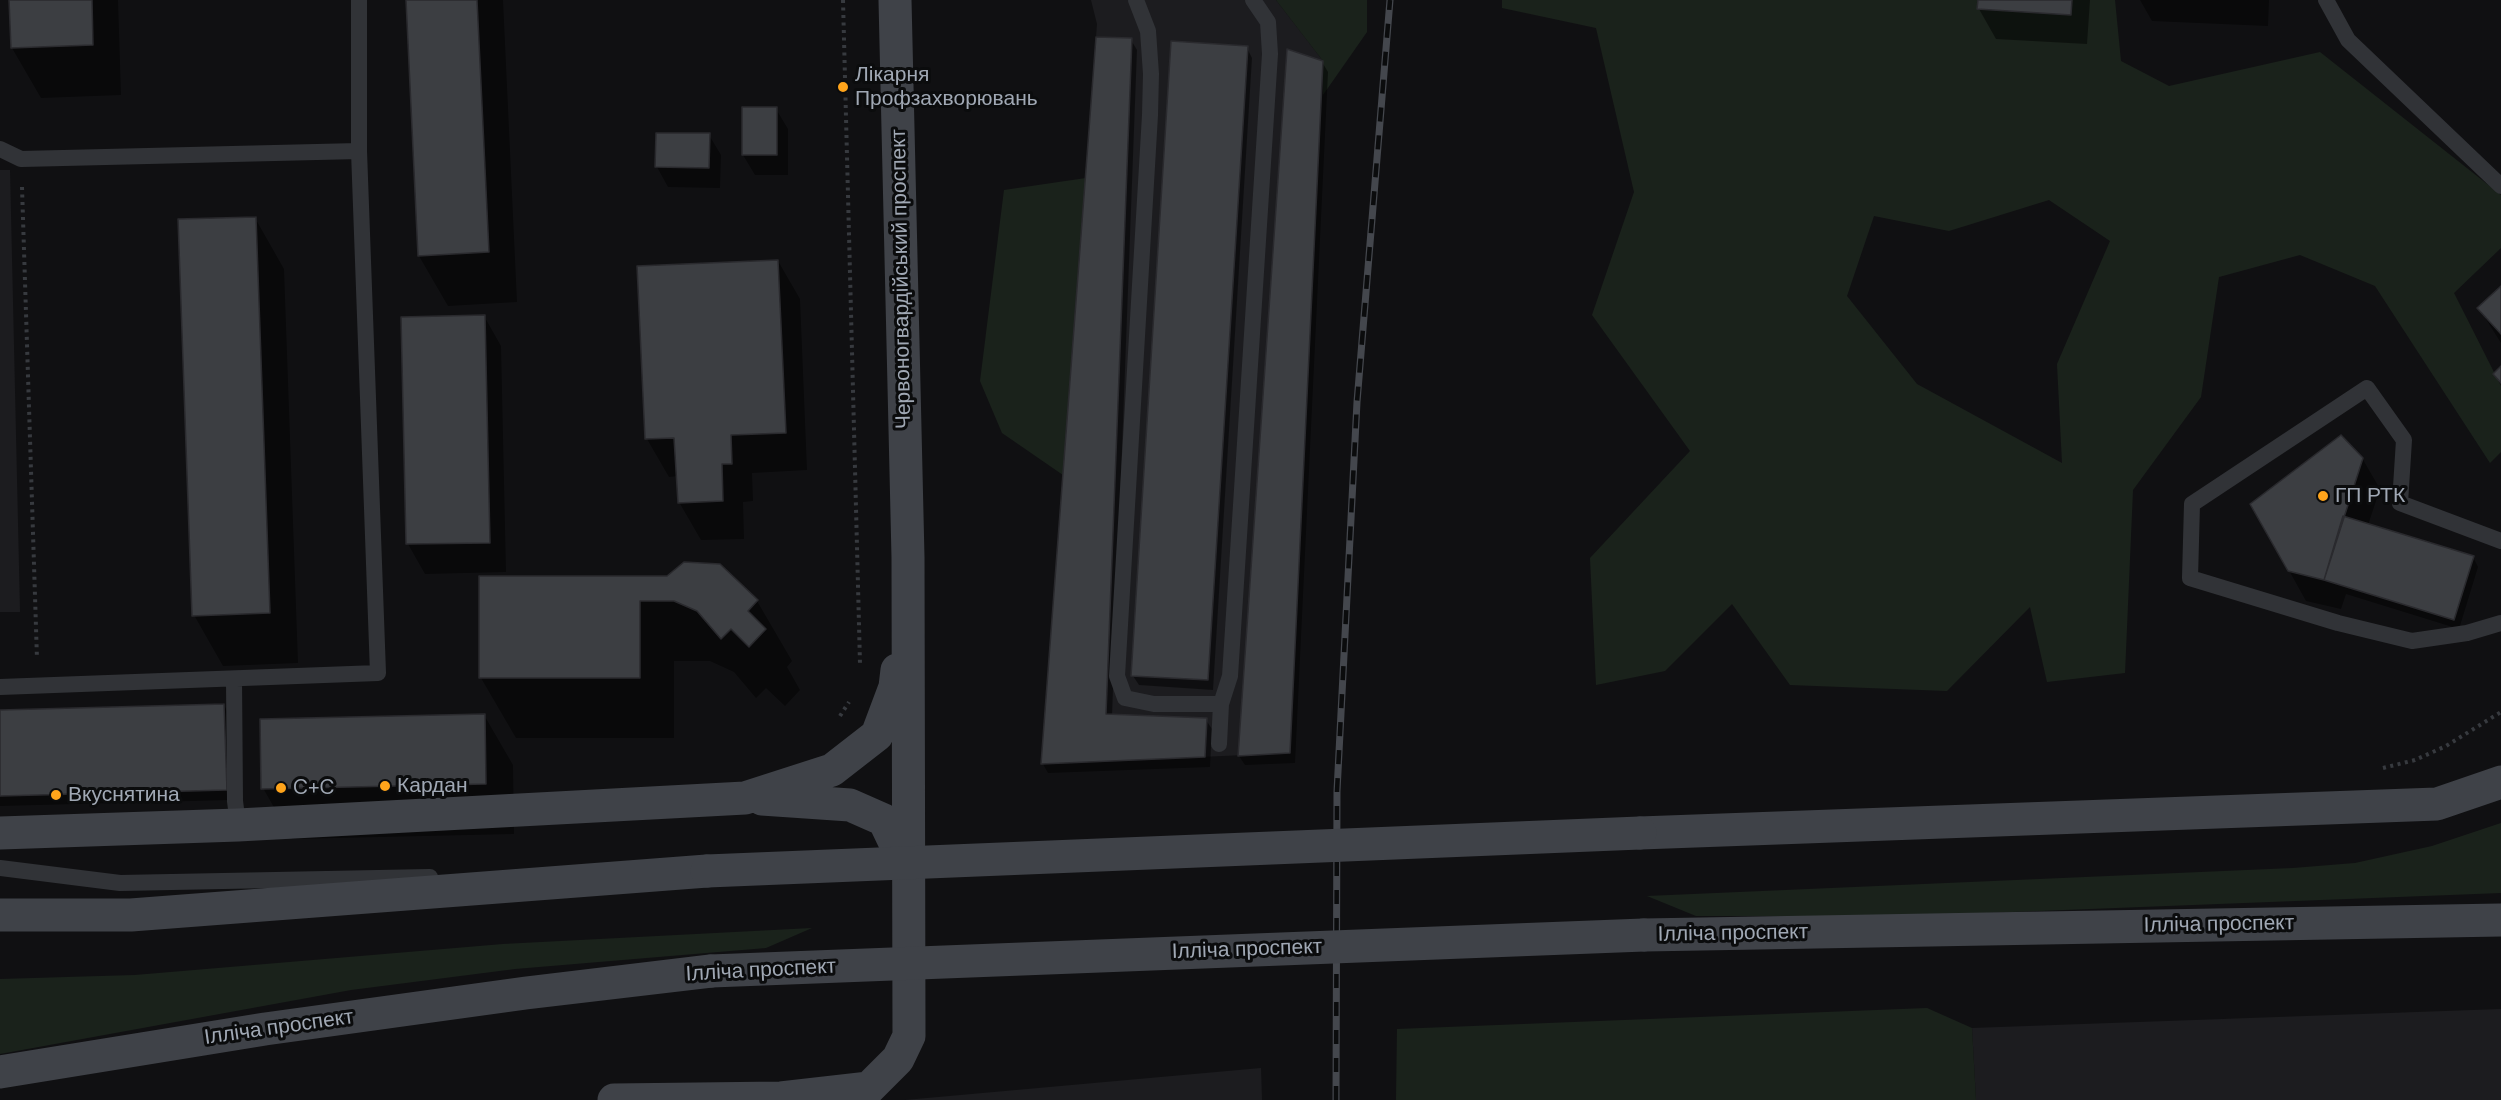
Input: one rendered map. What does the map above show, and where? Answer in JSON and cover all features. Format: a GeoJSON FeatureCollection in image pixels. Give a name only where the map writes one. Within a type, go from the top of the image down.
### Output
{"type":"FeatureCollection","features":[{"type":"Feature","properties":{"kind":"main road","name":"Червоногвардійський проспект"},"geometry":{"type":"LineString","coordinates":[[895,0],[908,557]]}},
{"type":"Feature","properties":{"kind":"main road"},"geometry":{"type":"LineString","coordinates":[[745,798],[832,770],[877,735],[895,687],[908,557]]}},
{"type":"Feature","properties":{"kind":"main road"},"geometry":{"type":"LineString","coordinates":[[614,1100],[780,1098],[869,1088],[898,1059],[909,1036],[908,557]]}},
{"type":"Feature","properties":{"kind":"main road"},"geometry":{"type":"LineString","coordinates":[[0,931],[131,915],[707,871],[1640,833],[2438,804],[2501,782]]}},
{"type":"Feature","properties":{"kind":"main road"},"geometry":{"type":"LineString","coordinates":[[0,833],[238,825],[745,798],[850,806],[884,820],[909,871]]}},
{"type":"Feature","properties":{"kind":"main road"},"geometry":{"type":"LineString","coordinates":[[0,915],[131,915]]}},
{"type":"Feature","properties":{"kind":"main road","name":"Ілліча проспект"},"geometry":{"type":"LineString","coordinates":[[0,1072],[277,1028],[526,993],[711,971],[1644,935],[2501,920]]}},
{"type":"Feature","properties":{"kind":"lane"},"geometry":{"type":"LineString","coordinates":[[0,687],[378,673],[359,151],[359,0]]}},
{"type":"Feature","properties":{"kind":"lane"},"geometry":{"type":"LineString","coordinates":[[1136,0],[1148,31],[1150,115],[1117,676],[1125,698],[1154,704],[1221,704]]}},
{"type":"Feature","properties":{"kind":"lane"},"geometry":{"type":"LineString","coordinates":[[1219,744],[1221,704],[1230,676],[1270,54],[1268,22],[1253,0]]}},
{"type":"Feature","properties":{"kind":"lane"},"geometry":{"type":"LineString","coordinates":[[2326,0],[2348,40],[2501,186]]}},
{"type":"Feature","properties":{"kind":"lane"},"geometry":{"type":"LineString","coordinates":[[0,149],[21,159],[359,151]]}},
{"type":"Feature","properties":{"kind":"lane"},"geometry":{"type":"LineString","coordinates":[[2501,541],[2400,503],[2404,440],[2367,388],[2192,504],[2190,578],[2338,623],[2412,641],[2467,633],[2501,622]]}},
{"type":"Feature","properties":{"kind":"lane"},"geometry":{"type":"LineString","coordinates":[[234,680],[235,801],[238,825]]}},
{"type":"Feature","properties":{"kind":"lane"},"geometry":{"type":"LineString","coordinates":[[0,868],[120,883],[707,871]]}},
{"type":"Feature","properties":{"kind":"path"},"geometry":{"type":"LineString","coordinates":[[843,0],[860,666]]}},
{"type":"Feature","properties":{"kind":"path"},"geometry":{"type":"LineString","coordinates":[[21,159],[38,686]]}},
{"type":"Feature","properties":{"kind":"path"},"geometry":{"type":"LineString","coordinates":[[837,721],[854,693]]}},
{"type":"Feature","properties":{"kind":"shaded area"},"geometry":{"type":"Polygon","coordinates":[[[1091,0],[1276,0],[1323,61],[1290,753],[1041,764],[1097,24],[1091,0]]]}},
{"type":"Feature","properties":{"kind":"shaded area"},"geometry":{"type":"Polygon","coordinates":[[[1276,0],[1367,0],[1367,32],[1323,95],[1323,61],[1276,0]]]}},
{"type":"Feature","properties":{"kind":"shaded area"},"geometry":{"type":"Polygon","coordinates":[[[1502,0],[2115,0],[2121,61],[2169,86],[2320,52],[2501,195],[2501,248],[2454,293],[2501,386],[2501,452],[2490,463],[2375,286],[2300,255],[2219,277],[2201,397],[2133,490],[2125,673],[2047,682],[2030,607],[1947,691],[1790,685],[1732,604],[1665,671],[1596,685],[1590,558],[1690,451],[1592,315],[1634,192],[1596,28],[1502,8],[1502,0]],[[2049,200],[1949,231],[1874,216],[1847,296],[1917,384],[2062,463],[2057,364],[2110,241],[2049,200]]]}},
{"type":"Feature","properties":{"kind":"shaded area"},"geometry":{"type":"Polygon","coordinates":[[[0,170],[10,170],[20,612],[0,612],[0,170]]]}},
{"type":"Feature","properties":{"kind":"shaded area"},"geometry":{"type":"Polygon","coordinates":[[[1086,178],[1063,475],[1002,433],[980,381],[1004,190],[1086,178]]]}},
{"type":"Feature","properties":{"kind":"shaded area"},"geometry":{"type":"Polygon","coordinates":[[[2501,823],[2501,893],[1910,916],[1696,916],[1647,896],[2293,868],[2355,863],[2432,846],[2501,823]]]}},
{"type":"Feature","properties":{"kind":"shaded area"},"geometry":{"type":"Polygon","coordinates":[[[812,928],[766,948],[515,969],[351,990],[0,1054],[0,979],[135,975],[503,944],[812,928]]]}},
{"type":"Feature","properties":{"kind":"shaded area"},"geometry":{"type":"Polygon","coordinates":[[[1927,1008],[1972,1028],[1976,1100],[1396,1100],[1397,1029],[1927,1008]]]}},
{"type":"Feature","properties":{"kind":"shaded area"},"geometry":{"type":"Polygon","coordinates":[[[2501,1009],[2501,1100],[1976,1100],[1972,1028],[2501,1009]]]}},
{"type":"Feature","properties":{"kind":"shaded area"},"geometry":{"type":"Polygon","coordinates":[[[1261,1068],[1262,1100],[905,1100],[1261,1068]]]}},
{"type":"Feature","properties":{"kind":"building"},"geometry":{"type":"Polygon","coordinates":[[[9,0],[92,0],[93,45],[11,48],[9,0]]]}},
{"type":"Feature","properties":{"kind":"building"},"geometry":{"type":"Polygon","coordinates":[[[406,0],[477,0],[489,252],[418,256],[406,0]]]}},
{"type":"Feature","properties":{"kind":"building"},"geometry":{"type":"Polygon","coordinates":[[[1978,0],[2072,0],[2071,15],[1977,9],[1978,0]]]}},
{"type":"Feature","properties":{"kind":"building"},"geometry":{"type":"Polygon","coordinates":[[[1096,37],[1132,38],[1106,714],[1207,718],[1205,757],[1041,764],[1096,37]]]}},
{"type":"Feature","properties":{"kind":"building"},"geometry":{"type":"Polygon","coordinates":[[[1171,41],[1248,46],[1208,680],[1131,676],[1171,41]]]}},
{"type":"Feature","properties":{"kind":"building"},"geometry":{"type":"Polygon","coordinates":[[[1287,49],[1323,61],[1290,753],[1238,756],[1287,49]]]}},
{"type":"Feature","properties":{"kind":"building"},"geometry":{"type":"Polygon","coordinates":[[[742,107],[777,107],[777,155],[742,155],[742,107]]]}},
{"type":"Feature","properties":{"kind":"building"},"geometry":{"type":"Polygon","coordinates":[[[656,133],[710,133],[709,168],[655,167],[656,133]]]}},
{"type":"Feature","properties":{"kind":"building"},"geometry":{"type":"Polygon","coordinates":[[[256,217],[270,613],[192,616],[178,219],[256,217]]]}},
{"type":"Feature","properties":{"kind":"building"},"geometry":{"type":"Polygon","coordinates":[[[778,260],[786,433],[731,435],[732,464],[722,464],[723,501],[678,503],[674,438],[645,439],[637,266],[778,260]]]}},
{"type":"Feature","properties":{"kind":"building"},"geometry":{"type":"Polygon","coordinates":[[[2501,286],[2501,334],[2477,308],[2501,286]]]}},
{"type":"Feature","properties":{"kind":"building"},"geometry":{"type":"Polygon","coordinates":[[[485,315],[490,543],[406,544],[401,317],[485,315]]]}},
{"type":"Feature","properties":{"kind":"building"},"geometry":{"type":"Polygon","coordinates":[[[2501,366],[2501,383],[2493,374],[2501,366]]]}},
{"type":"Feature","properties":{"kind":"building"},"geometry":{"type":"Polygon","coordinates":[[[2341,435],[2363,458],[2324,580],[2288,571],[2250,504],[2341,435]]]}},
{"type":"Feature","properties":{"kind":"building"},"geometry":{"type":"Polygon","coordinates":[[[2343,516],[2474,556],[2454,620],[2324,580],[2343,516]]]}},
{"type":"Feature","properties":{"kind":"building"},"geometry":{"type":"Polygon","coordinates":[[[684,562],[720,564],[758,600],[748,611],[766,629],[749,647],[731,629],[721,639],[697,611],[674,601],[640,601],[640,678],[479,678],[479,576],[667,576],[684,562]]]}},
{"type":"Feature","properties":{"kind":"building"},"geometry":{"type":"Polygon","coordinates":[[[224,704],[227,790],[0,796],[0,710],[224,704]]]}},
{"type":"Feature","properties":{"kind":"building"},"geometry":{"type":"Polygon","coordinates":[[[485,714],[486,784],[261,789],[260,719],[485,714]]]}},
{"type":"Feature","properties":{"kind":"railway"},"geometry":{"type":"LineString","coordinates":[[1336,1100],[1337,791],[1357,402],[1390,0]]}},
{"type":"Feature","properties":{"kind":"place","name":"Лікарня Профзахворювань"},"geometry":{"type":"Point","coordinates":[843,87]}},
{"type":"Feature","properties":{"kind":"place","name":"ГП РТК"},"geometry":{"type":"Point","coordinates":[2323,496]}},
{"type":"Feature","properties":{"kind":"place","name":"Кардан"},"geometry":{"type":"Point","coordinates":[385,786]}},
{"type":"Feature","properties":{"kind":"place","name":"C+C"},"geometry":{"type":"Point","coordinates":[281,788]}},
{"type":"Feature","properties":{"kind":"place","name":"Вкуснятина"},"geometry":{"type":"Point","coordinates":[56,795]}}]}
